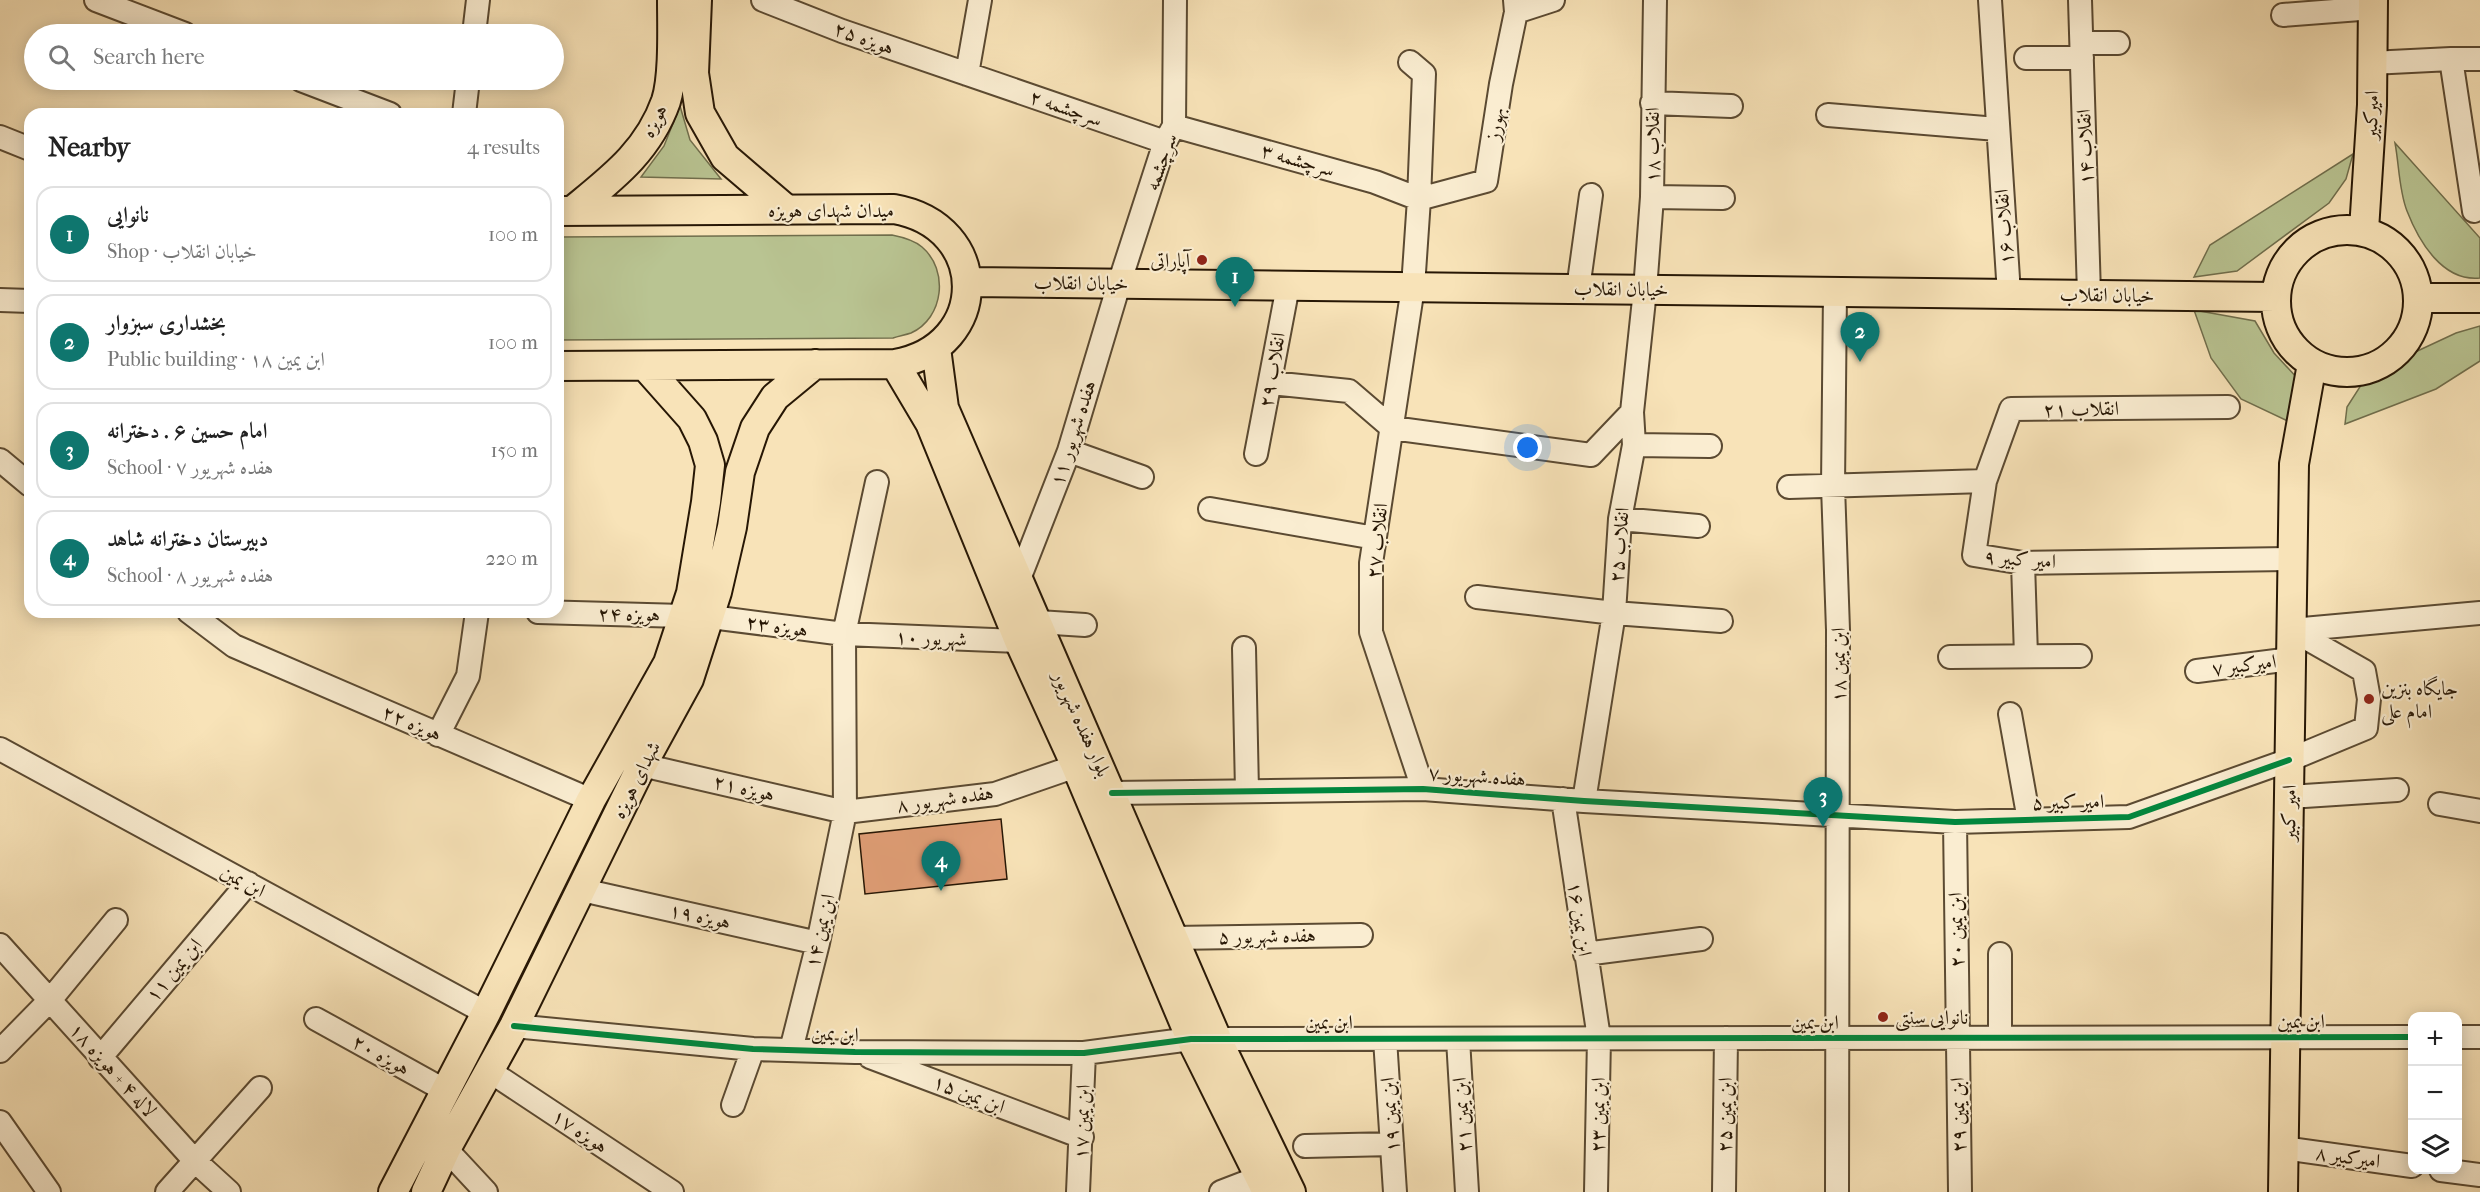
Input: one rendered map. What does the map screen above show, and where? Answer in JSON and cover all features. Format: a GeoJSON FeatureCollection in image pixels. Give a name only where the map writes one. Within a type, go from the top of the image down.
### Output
{"type":"FeatureCollection","features":[{"type":"Feature","properties":{"kind":"main road","name":"هویزه"},"geometry":{"type":"LineString","coordinates":[[565,211],[626,167],[650,134],[666,100],[671,56],[672,0]]}},
{"type":"Feature","properties":{"kind":"main road","name":"هویزه"},"geometry":{"type":"LineString","coordinates":[[696,0],[694,73],[700,113],[725,157],[787,210]]}},
{"type":"Feature","properties":{"kind":"main road","name":"امیرکبیر"},"geometry":{"type":"LineString","coordinates":[[2364,230],[2372,105],[2373,4]]}},
{"type":"Feature","properties":{"kind":"main road","name":"میدان شهدای هویزه"},"geometry":{"type":"LineString","coordinates":[[564,366],[895,364],[910,361],[936,348],[947,338],[959,319],[966,298],[967,282],[964,266],[950,238],[938,226],[925,218],[894,209],[565,211]]}},
{"type":"Feature","properties":{"kind":"main road"},"geometry":{"type":"LineString","coordinates":[[2338,229],[2364,230],[2392,244],[2412,268],[2420,298],[2414,328],[2397,353],[2372,368],[2342,372],[2312,364],[2292,347],[2279,323],[2275,297],[2281,272],[2294,251],[2314,236],[2338,229]]}},
{"type":"Feature","properties":{"kind":"main road","name":"خیابان انقلاب"},"geometry":{"type":"LineString","coordinates":[[967,282],[2275,297]]}},
{"type":"Feature","properties":{"kind":"main road"},"geometry":{"type":"LineString","coordinates":[[2420,298],[2480,298]]}},
{"type":"Feature","properties":{"kind":"main road","name":"بلوار هفده شهریور"},"geometry":{"type":"LineString","coordinates":[[936,348],[944,408],[1020,579],[1028,632],[1076,766],[1204,1039],[1264,1185]]}},
{"type":"Feature","properties":{"kind":"main road","name":"شهدای هویزه"},"geometry":{"type":"LineString","coordinates":[[393,1192],[486,1012],[591,800],[697,616],[732,527],[740,472],[755,428],[775,397],[815,364]]}},
{"type":"Feature","properties":{"kind":"main road","name":"بلوار هفده شهریور"},"geometry":{"type":"LineString","coordinates":[[895,364],[930,423],[1028,632],[1112,793],[1173,938],[1204,1039],[1291,1192]]}},
{"type":"Feature","properties":{"kind":"main road","name":"امیر کبیر"},"geometry":{"type":"LineString","coordinates":[[2283,1192],[2294,464],[2312,364]]}},
{"type":"Feature","properties":{"kind":"main road","name":"شهدای هویزه"},"geometry":{"type":"LineString","coordinates":[[426,1192],[446,1149],[514,1026],[642,765],[689,679],[697,616],[691,593],[710,465],[703,441],[692,419],[645,366]]}},
{"type":"Feature","properties":{"kind":"street"},"geometry":{"type":"LineString","coordinates":[[96,0],[158,24]]}},
{"type":"Feature","properties":{"kind":"street"},"geometry":{"type":"LineString","coordinates":[[475,24],[478,0]]}},
{"type":"Feature","properties":{"kind":"street","name":"هویزه ۲۵"},"geometry":{"type":"LineString","coordinates":[[763,0],[842,31],[967,74]]}},
{"type":"Feature","properties":{"kind":"street"},"geometry":{"type":"LineString","coordinates":[[967,74],[980,0]]}},
{"type":"Feature","properties":{"kind":"street","name":"سرچشمه"},"geometry":{"type":"LineString","coordinates":[[1119,284],[1170,134],[1175,0]]}},
{"type":"Feature","properties":{"kind":"street"},"geometry":{"type":"LineString","coordinates":[[1516,6],[1553,0]]}},
{"type":"Feature","properties":{"kind":"street","name":"انقلاب ۱۸"},"geometry":{"type":"LineString","coordinates":[[1646,290],[1652,197],[1655,0]]}},
{"type":"Feature","properties":{"kind":"street","name":"انقلاب ۱۶"},"geometry":{"type":"LineString","coordinates":[[1990,0],[2009,294]]}},
{"type":"Feature","properties":{"kind":"street","name":"انقلاب ۱۴"},"geometry":{"type":"LineString","coordinates":[[2080,0],[2089,294]]}},
{"type":"Feature","properties":{"kind":"street"},"geometry":{"type":"LineString","coordinates":[[2283,15],[2373,4]]}},
{"type":"Feature","properties":{"kind":"street","name":"بهورز"},"geometry":{"type":"LineString","coordinates":[[1419,199],[1486,181],[1516,6]]}},
{"type":"Feature","properties":{"kind":"street"},"geometry":{"type":"LineString","coordinates":[[2026,58],[2118,43]]}},
{"type":"Feature","properties":{"kind":"street"},"geometry":{"type":"LineString","coordinates":[[2372,63],[2480,58]]}},
{"type":"Feature","properties":{"kind":"street"},"geometry":{"type":"LineString","coordinates":[[2451,59],[2474,211]]}},
{"type":"Feature","properties":{"kind":"street","name":"انقلاب ۲۷"},"geometry":{"type":"LineString","coordinates":[[1410,62],[1424,74],[1413,287],[1371,563],[1371,632],[1424,789]]}},
{"type":"Feature","properties":{"kind":"street","name":"سرچشمه ۲"},"geometry":{"type":"LineString","coordinates":[[967,74],[1170,134]]}},
{"type":"Feature","properties":{"kind":"street"},"geometry":{"type":"LineString","coordinates":[[327,90],[374,108]]}},
{"type":"Feature","properties":{"kind":"street"},"geometry":{"type":"LineString","coordinates":[[465,108],[467,90]]}},
{"type":"Feature","properties":{"kind":"street"},"geometry":{"type":"LineString","coordinates":[[1652,103],[1731,106]]}},
{"type":"Feature","properties":{"kind":"street"},"geometry":{"type":"LineString","coordinates":[[1828,115],[1997,129]]}},
{"type":"Feature","properties":{"kind":"street","name":"سرچشمه ۳"},"geometry":{"type":"LineString","coordinates":[[1170,134],[1375,182],[1419,199]]}},
{"type":"Feature","properties":{"kind":"street"},"geometry":{"type":"LineString","coordinates":[[0,137],[24,147]]}},
{"type":"Feature","properties":{"kind":"street"},"geometry":{"type":"LineString","coordinates":[[1578,289],[1590,195]]}},
{"type":"Feature","properties":{"kind":"street"},"geometry":{"type":"LineString","coordinates":[[1652,197],[1723,198]]}},
{"type":"Feature","properties":{"kind":"street","name":"هفده شهریور ۱۱"},"geometry":{"type":"LineString","coordinates":[[1020,579],[1070,451],[1119,284]]}},
{"type":"Feature","properties":{"kind":"street","name":"انقلاب ۲۹"},"geometry":{"type":"LineString","coordinates":[[1256,454],[1288,286]]}},
{"type":"Feature","properties":{"kind":"street","name":"انقلاب ۲۵"},"geometry":{"type":"LineString","coordinates":[[1574,800],[1614,613],[1620,519],[1634,445],[1632,412],[1646,290]]}},
{"type":"Feature","properties":{"kind":"street","name":"ابن یمین ۱۸"},"geometry":{"type":"LineString","coordinates":[[1835,292],[1833,486],[1838,630],[1837,1192]]}},
{"type":"Feature","properties":{"kind":"street"},"geometry":{"type":"LineString","coordinates":[[0,300],[24,301]]}},
{"type":"Feature","properties":{"kind":"street"},"geometry":{"type":"LineString","coordinates":[[1271,383],[1349,391],[1392,428],[1590,455],[1632,412]]}},
{"type":"Feature","properties":{"kind":"street","name":"انقلاب ۲۱"},"geometry":{"type":"LineString","coordinates":[[1984,481],[2011,410],[2228,407]]}},
{"type":"Feature","properties":{"kind":"street"},"geometry":{"type":"LineString","coordinates":[[1634,445],[1710,446]]}},
{"type":"Feature","properties":{"kind":"street"},"geometry":{"type":"LineString","coordinates":[[1070,451],[1142,477]]}},
{"type":"Feature","properties":{"kind":"street"},"geometry":{"type":"LineString","coordinates":[[0,460],[24,480]]}},
{"type":"Feature","properties":{"kind":"street"},"geometry":{"type":"LineString","coordinates":[[1789,487],[1984,481]]}},
{"type":"Feature","properties":{"kind":"street","name":"امیر کبیر ۹"},"geometry":{"type":"LineString","coordinates":[[1984,481],[1974,555],[2023,563],[2293,559]]}},
{"type":"Feature","properties":{"kind":"street","name":"ابن یمین ۱۴"},"geometry":{"type":"LineString","coordinates":[[791,1050],[818,942],[845,812],[844,634],[877,482]]}},
{"type":"Feature","properties":{"kind":"street"},"geometry":{"type":"LineString","coordinates":[[1210,509],[1375,538]]}},
{"type":"Feature","properties":{"kind":"street"},"geometry":{"type":"LineString","coordinates":[[1620,519],[1698,526]]}},
{"type":"Feature","properties":{"kind":"street"},"geometry":{"type":"LineString","coordinates":[[2023,563],[2026,656]]}},
{"type":"Feature","properties":{"kind":"street"},"geometry":{"type":"LineString","coordinates":[[1477,597],[1614,613],[1721,621]]}},
{"type":"Feature","properties":{"kind":"street","name":"هویزه ۲۴"},"geometry":{"type":"LineString","coordinates":[[564,613],[697,616]]}},
{"type":"Feature","properties":{"kind":"street"},"geometry":{"type":"LineString","coordinates":[[2292,630],[2480,613]]}},
{"type":"Feature","properties":{"kind":"street","name":"هویزه ۲۳"},"geometry":{"type":"LineString","coordinates":[[697,616],[844,634]]}},
{"type":"Feature","properties":{"kind":"street","name":"هویزه ۲۲"},"geometry":{"type":"LineString","coordinates":[[197,618],[234,646],[591,800]]}},
{"type":"Feature","properties":{"kind":"street"},"geometry":{"type":"LineString","coordinates":[[438,735],[468,676],[476,618]]}},
{"type":"Feature","properties":{"kind":"street","name":"شهریور ۱۰"},"geometry":{"type":"LineString","coordinates":[[844,634],[1028,632],[1085,625]]}},
{"type":"Feature","properties":{"kind":"street","name":"امیر کبیر ۵"},"geometry":{"type":"LineString","coordinates":[[1838,815],[1954,822],[2130,817],[2289,760],[2366,728],[2369,699],[2364,671],[2292,630]]}},
{"type":"Feature","properties":{"kind":"street"},"geometry":{"type":"LineString","coordinates":[[1244,648],[1247,791]]}},
{"type":"Feature","properties":{"kind":"street"},"geometry":{"type":"LineString","coordinates":[[1950,657],[2080,656]]}},
{"type":"Feature","properties":{"kind":"street","name":"امیرکبیر ۷"},"geometry":{"type":"LineString","coordinates":[[2197,671],[2291,659]]}},
{"type":"Feature","properties":{"kind":"street"},"geometry":{"type":"LineString","coordinates":[[2010,714],[2029,819]]}},
{"type":"Feature","properties":{"kind":"street","name":"ابن یمین"},"geometry":{"type":"LineString","coordinates":[[0,749],[486,1012]]}},
{"type":"Feature","properties":{"kind":"street","name":"هویزه ۲۱"},"geometry":{"type":"LineString","coordinates":[[642,765],[845,812]]}},
{"type":"Feature","properties":{"kind":"street","name":"هفده شهریور ۸"},"geometry":{"type":"LineString","coordinates":[[845,812],[995,794],[1076,766]]}},
{"type":"Feature","properties":{"kind":"street","name":"هفده شهریور ۷"},"geometry":{"type":"LineString","coordinates":[[1112,793],[1424,789],[1838,815]]}},
{"type":"Feature","properties":{"kind":"street"},"geometry":{"type":"LineString","coordinates":[[2289,797],[2397,790]]}},
{"type":"Feature","properties":{"kind":"street","name":"ابن یمین ۱۶"},"geometry":{"type":"LineString","coordinates":[[1574,800],[1585,954],[1599,1038]]}},
{"type":"Feature","properties":{"kind":"street"},"geometry":{"type":"LineString","coordinates":[[2440,804],[2480,811]]}},
{"type":"Feature","properties":{"kind":"street","name":"ابن یمین ۲۰"},"geometry":{"type":"LineString","coordinates":[[1954,822],[1957,1038]]}},
{"type":"Feature","properties":{"kind":"street","name":"ابن یمین ۱۱"},"geometry":{"type":"LineString","coordinates":[[100,1058],[248,883]]}},
{"type":"Feature","properties":{"kind":"street","name":"هویزه ۱۹"},"geometry":{"type":"LineString","coordinates":[[582,890],[818,942]]}},
{"type":"Feature","properties":{"kind":"street"},"geometry":{"type":"LineString","coordinates":[[0,1051],[51,999],[116,920]]}},
{"type":"Feature","properties":{"kind":"street","name":"هفده شهریور ۵"},"geometry":{"type":"LineString","coordinates":[[1173,938],[1361,934]]}},
{"type":"Feature","properties":{"kind":"street"},"geometry":{"type":"LineString","coordinates":[[1585,954],[1701,939]]}},
{"type":"Feature","properties":{"kind":"street","name":"لاله ۴ + هویزه ۱۸"},"geometry":{"type":"LineString","coordinates":[[0,945],[195,1161],[229,1192]]}},
{"type":"Feature","properties":{"kind":"street"},"geometry":{"type":"LineString","coordinates":[[2000,954],[2000,1038]]}},
{"type":"Feature","properties":{"kind":"street","name":"هویزه ۲۰"},"geometry":{"type":"LineString","coordinates":[[316,1019],[446,1090]]}},
{"type":"Feature","properties":{"kind":"street","name":"ابن یمین"},"geometry":{"type":"LineString","coordinates":[[514,1026],[753,1049],[855,1052],[1084,1053],[1204,1039],[2408,1037]]}},
{"type":"Feature","properties":{"kind":"street"},"geometry":{"type":"LineString","coordinates":[[2462,1037],[2480,1037]]}},
{"type":"Feature","properties":{"kind":"street","name":"ابن یمین ۲۳"},"geometry":{"type":"LineString","coordinates":[[1596,1192],[1599,1038]]}},
{"type":"Feature","properties":{"kind":"street","name":"ابن یمین ۲۵"},"geometry":{"type":"LineString","coordinates":[[1724,1192],[1726,1038]]}},
{"type":"Feature","properties":{"kind":"street","name":"ابن یمین ۲۹"},"geometry":{"type":"LineString","coordinates":[[1957,1038],[1960,1191]]}},
{"type":"Feature","properties":{"kind":"street","name":"ابن یمین ۱۹"},"geometry":{"type":"LineString","coordinates":[[1385,1039],[1395,1192]]}},
{"type":"Feature","properties":{"kind":"street","name":"ابن یمین ۲۱"},"geometry":{"type":"LineString","coordinates":[[1458,1039],[1467,1192]]}},
{"type":"Feature","properties":{"kind":"street"},"geometry":{"type":"LineString","coordinates":[[733,1106],[753,1049]]}},
{"type":"Feature","properties":{"kind":"street","name":"ابن یمین ۱۵"},"geometry":{"type":"LineString","coordinates":[[855,1052],[1082,1137]]}},
{"type":"Feature","properties":{"kind":"street","name":"ابن یمین ۱۷"},"geometry":{"type":"LineString","coordinates":[[1078,1192],[1084,1053]]}},
{"type":"Feature","properties":{"kind":"street","name":"هویزه ۱۷"},"geometry":{"type":"LineString","coordinates":[[488,1070],[672,1192]]}},
{"type":"Feature","properties":{"kind":"street"},"geometry":{"type":"LineString","coordinates":[[167,1192],[260,1088]]}},
{"type":"Feature","properties":{"kind":"street"},"geometry":{"type":"LineString","coordinates":[[0,1122],[49,1192]]}},
{"type":"Feature","properties":{"kind":"street"},"geometry":{"type":"LineString","coordinates":[[1305,1146],[1392,1144]]}},
{"type":"Feature","properties":{"kind":"street","name":"امیرکبیر ۸"},"geometry":{"type":"LineString","coordinates":[[2283,1148],[2408,1165]]}},
{"type":"Feature","properties":{"kind":"street"},"geometry":{"type":"LineString","coordinates":[[446,1149],[486,1192]]}},
{"type":"Feature","properties":{"kind":"street"},"geometry":{"type":"LineString","coordinates":[[2462,1173],[2480,1175]]}},
{"type":"Feature","properties":{"kind":"street"},"geometry":{"type":"LineString","coordinates":[[1221,1192],[1264,1185]]}},
{"type":"Feature","properties":{"kind":"green space"},"geometry":{"type":"Polygon","coordinates":[[[680,106],[690,140],[721,179],[641,177],[664,146],[680,106]]]}},
{"type":"Feature","properties":{"kind":"green space"},"geometry":{"type":"Polygon","coordinates":[[[2395,143],[2480,238],[2480,278],[2467,278],[2444,267],[2434,258],[2418,235],[2404,203],[2395,143]]]}},
{"type":"Feature","properties":{"kind":"green space"},"geometry":{"type":"Polygon","coordinates":[[[2353,154],[2346,179],[2329,203],[2237,271],[2194,277],[2210,245],[2353,154]]]}},
{"type":"Feature","properties":{"kind":"green space"},"geometry":{"type":"Polygon","coordinates":[[[892,235],[912,241],[922,247],[931,257],[939,280],[939,293],[936,305],[922,326],[911,333],[893,338],[564,340],[564,237],[892,235]]]}},
{"type":"Feature","properties":{"kind":"green space"},"geometry":{"type":"Polygon","coordinates":[[[2194,310],[2255,321],[2274,353],[2299,380],[2292,423],[2241,399],[2211,358],[2194,310]]]}},
{"type":"Feature","properties":{"kind":"green space"},"geometry":{"type":"Polygon","coordinates":[[[2480,326],[2480,361],[2436,389],[2345,424],[2347,407],[2363,382],[2411,354],[2456,333],[2480,326]]]}},
{"type":"Feature","properties":{"kind":"building"},"geometry":{"type":"Polygon","coordinates":[[[1001,819],[1007,879],[865,894],[859,834],[1001,819]]]}},
{"type":"Feature","properties":{"kind":"cycle path"},"geometry":{"type":"LineString","coordinates":[[1112,793],[1423,789],[1584,801],[1955,822],[2129,817],[2289,760]]}},
{"type":"Feature","properties":{"kind":"cycle path"},"geometry":{"type":"LineString","coordinates":[[514,1026],[753,1049],[855,1052],[1084,1053],[1191,1039],[2408,1037]]}},
{"type":"Feature","properties":{"kind":"place","name":"آپاراتی"},"geometry":{"type":"Point","coordinates":[1202,260]}},
{"type":"Feature","properties":{"kind":"place","name":"نانوایی"},"geometry":{"type":"Point","coordinates":[1235,307]}},
{"type":"Feature","properties":{"kind":"place","name":"بخشداری سبزوار"},"geometry":{"type":"Point","coordinates":[1860,362]}},
{"type":"Feature","properties":{"kind":"place","name":"جایگاه بنزین امام علی"},"geometry":{"type":"Point","coordinates":[2369,699]}},
{"type":"Feature","properties":{"kind":"place","name":"امام حسین ۶ . دخترانه"},"geometry":{"type":"Point","coordinates":[1823,827]}},
{"type":"Feature","properties":{"kind":"place","name":"دبیرستان دخترانه شاهد"},"geometry":{"type":"Point","coordinates":[941,891]}},
{"type":"Feature","properties":{"kind":"place","name":"نانوایی سنتی"},"geometry":{"type":"Point","coordinates":[1883,1017]}}]}
